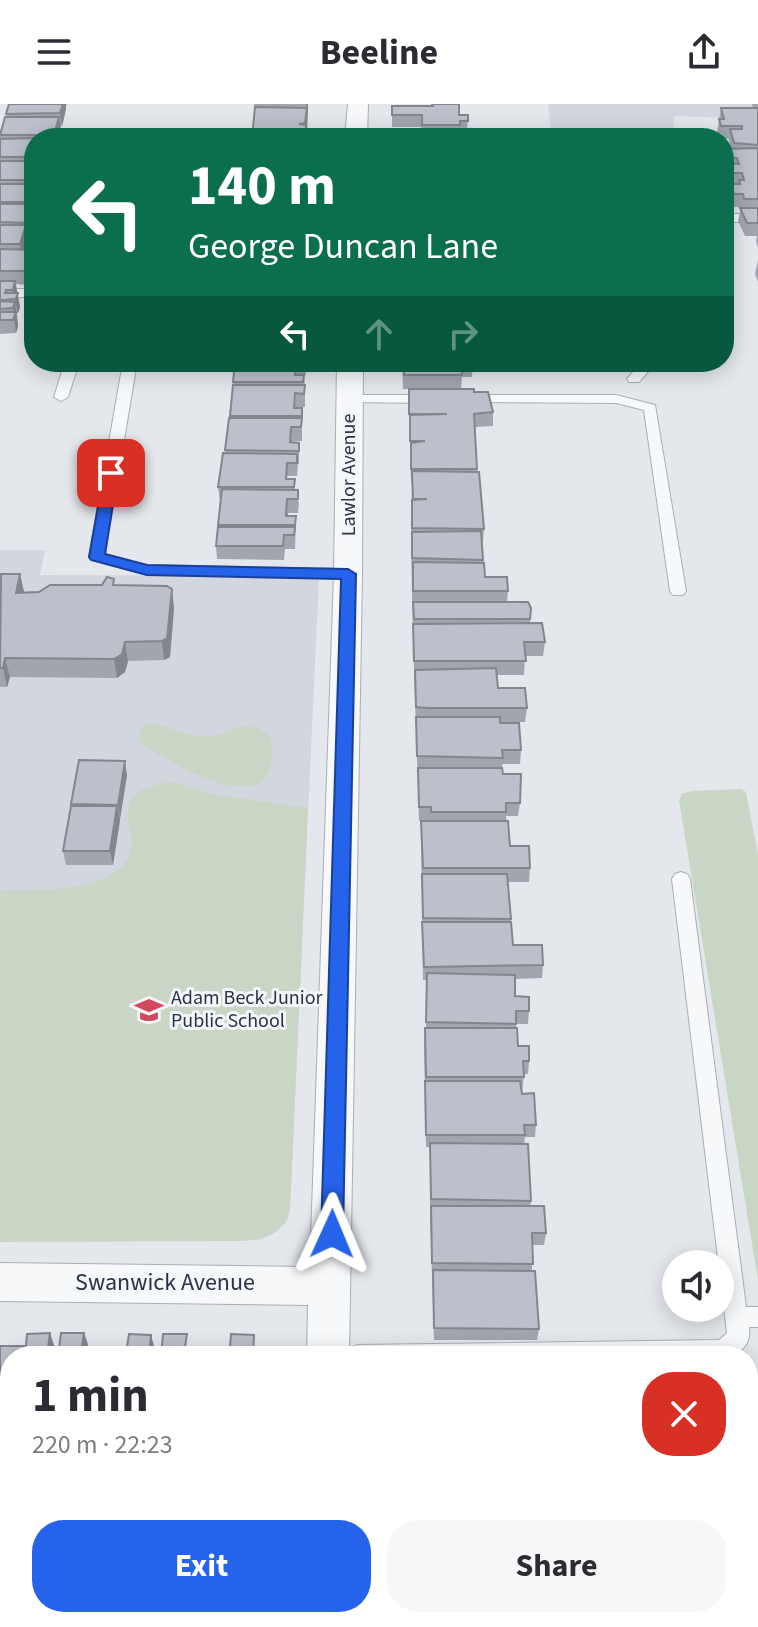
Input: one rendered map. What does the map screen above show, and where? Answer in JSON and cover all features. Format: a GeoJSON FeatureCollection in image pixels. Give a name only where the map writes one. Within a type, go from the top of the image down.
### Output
{"type":"FeatureCollection","features":[{"type":"Feature","properties":{"kind":"street"},"geometry":{"type":"LineString","coordinates":[[357,128],[358,104]]}},
{"type":"Feature","properties":{"kind":"street","name":"Lawlor Avenue"},"geometry":{"type":"LineString","coordinates":[[328,1346],[348,574],[350,372]]}},
{"type":"Feature","properties":{"kind":"street","name":"Swanwick Avenue"},"geometry":{"type":"LineString","coordinates":[[0,1282],[265,1283],[331,1287]]}},
{"type":"Feature","properties":{"kind":"lane"},"geometry":{"type":"LineString","coordinates":[[734,218],[758,218]]}},
{"type":"Feature","properties":{"kind":"lane"},"geometry":{"type":"LineString","coordinates":[[0,293],[24,293]]}},
{"type":"Feature","properties":{"kind":"lane"},"geometry":{"type":"LineString","coordinates":[[61,397],[69,372]]}},
{"type":"Feature","properties":{"kind":"lane"},"geometry":{"type":"LineString","coordinates":[[128,372],[97,557],[147,570],[348,574]]}},
{"type":"Feature","properties":{"kind":"lane"},"geometry":{"type":"LineString","coordinates":[[634,379],[640,372]]}},
{"type":"Feature","properties":{"kind":"lane"},"geometry":{"type":"LineString","coordinates":[[349,399],[441,399]]}},
{"type":"Feature","properties":{"kind":"lane"},"geometry":{"type":"LineString","coordinates":[[456,399],[616,399],[650,408],[678,591]]}},
{"type":"Feature","properties":{"kind":"lane"},"geometry":{"type":"LineString","coordinates":[[681,879],[747,1317],[739,1337],[729,1346]]}},
{"type":"Feature","properties":{"kind":"shaded area"},"geometry":{"type":"Polygon","coordinates":[[[548,104],[758,104],[758,119],[674,116],[673,128],[551,128],[548,104]]]}},
{"type":"Feature","properties":{"kind":"shaded area","name":"Adam Beck Junior Public School"},"geometry":{"type":"Polygon","coordinates":[[[0,550],[45,550],[40,575],[319,576],[290,1209],[287,1222],[275,1233],[260,1240],[0,1242],[0,550]]]}},
{"type":"Feature","properties":{"kind":"green space"},"geometry":{"type":"Polygon","coordinates":[[[152,723],[201,736],[221,734],[244,726],[261,730],[271,738],[271,766],[261,781],[244,787],[222,784],[174,763],[137,740],[144,725],[152,723]]]}},
{"type":"Feature","properties":{"kind":"green space"},"geometry":{"type":"Polygon","coordinates":[[[170,782],[217,795],[308,808],[290,1209],[283,1224],[272,1234],[241,1241],[0,1242],[0,891],[66,888],[98,881],[112,874],[124,864],[130,853],[128,817],[134,796],[147,788],[170,782]]]}},
{"type":"Feature","properties":{"kind":"green space"},"geometry":{"type":"Polygon","coordinates":[[[741,789],[746,792],[758,855],[758,1280],[679,800],[682,794],[692,791],[741,789]]]}},
{"type":"Feature","properties":{"kind":"building"},"geometry":{"type":"Polygon","coordinates":[[[9,104],[63,104],[60,113],[6,114],[9,104]]]}},
{"type":"Feature","properties":{"kind":"building"},"geometry":{"type":"Polygon","coordinates":[[[459,104],[459,115],[468,115],[468,121],[460,121],[460,125],[422,125],[422,115],[392,115],[392,106],[459,104]]]}},
{"type":"Feature","properties":{"kind":"building"},"geometry":{"type":"Polygon","coordinates":[[[255,107],[307,108],[305,123],[299,124],[306,125],[306,128],[253,128],[255,107]]]}},
{"type":"Feature","properties":{"kind":"building"},"geometry":{"type":"Polygon","coordinates":[[[721,108],[758,108],[758,145],[734,143],[734,129],[742,129],[742,126],[721,126],[719,119],[724,119],[721,108]]]}},
{"type":"Feature","properties":{"kind":"building"},"geometry":{"type":"Polygon","coordinates":[[[5,117],[59,117],[56,128],[24,128],[24,135],[0,135],[5,117]]]}},
{"type":"Feature","properties":{"kind":"building"},"geometry":{"type":"Polygon","coordinates":[[[24,138],[24,157],[0,157],[0,139],[24,138]]]}},
{"type":"Feature","properties":{"kind":"building"},"geometry":{"type":"Polygon","coordinates":[[[758,148],[758,199],[744,199],[743,194],[734,194],[734,184],[744,180],[742,173],[734,173],[734,164],[739,164],[734,158],[734,149],[758,148]]]}},
{"type":"Feature","properties":{"kind":"building"},"geometry":{"type":"Polygon","coordinates":[[[0,161],[24,161],[24,180],[0,180],[0,161]]]}},
{"type":"Feature","properties":{"kind":"building"},"geometry":{"type":"Polygon","coordinates":[[[0,184],[24,184],[24,202],[0,202],[0,184]]]}},
{"type":"Feature","properties":{"kind":"building"},"geometry":{"type":"Polygon","coordinates":[[[0,204],[24,204],[24,223],[0,222],[0,204]]]}},
{"type":"Feature","properties":{"kind":"building"},"geometry":{"type":"Polygon","coordinates":[[[740,208],[758,208],[758,223],[747,223],[740,208]]]}},
{"type":"Feature","properties":{"kind":"building"},"geometry":{"type":"Polygon","coordinates":[[[0,225],[24,225],[20,244],[0,244],[0,225]]]}},
{"type":"Feature","properties":{"kind":"building"},"geometry":{"type":"Polygon","coordinates":[[[0,249],[24,250],[24,271],[0,271],[0,249]]]}},
{"type":"Feature","properties":{"kind":"building"},"geometry":{"type":"Polygon","coordinates":[[[0,281],[15,281],[13,290],[6,290],[5,293],[18,293],[16,299],[0,300],[0,281]]]}},
{"type":"Feature","properties":{"kind":"building"},"geometry":{"type":"Polygon","coordinates":[[[0,301],[15,302],[13,308],[0,309],[0,301]]]}},
{"type":"Feature","properties":{"kind":"building"},"geometry":{"type":"Polygon","coordinates":[[[0,312],[16,312],[13,320],[0,320],[0,312]]]}},
{"type":"Feature","properties":{"kind":"building"},"geometry":{"type":"Polygon","coordinates":[[[234,372],[295,372],[295,375],[304,375],[303,382],[233,382],[234,372]]]}},
{"type":"Feature","properties":{"kind":"building"},"geometry":{"type":"Polygon","coordinates":[[[404,372],[462,372],[462,375],[404,375],[404,372]]]}},
{"type":"Feature","properties":{"kind":"building"},"geometry":{"type":"Polygon","coordinates":[[[233,385],[305,385],[304,394],[295,393],[294,408],[302,408],[302,416],[230,416],[233,385]]]}},
{"type":"Feature","properties":{"kind":"building"},"geometry":{"type":"Polygon","coordinates":[[[409,389],[474,389],[474,392],[488,392],[493,412],[474,414],[477,469],[411,469],[411,443],[425,441],[410,441],[410,415],[447,414],[409,414],[409,389]]]}},
{"type":"Feature","properties":{"kind":"building"},"geometry":{"type":"Polygon","coordinates":[[[229,418],[302,418],[301,427],[291,427],[290,442],[299,443],[299,451],[225,450],[229,418]]]}},
{"type":"Feature","properties":{"kind":"building"},"geometry":{"type":"Polygon","coordinates":[[[223,453],[297,454],[297,463],[287,463],[286,479],[295,479],[294,487],[218,487],[223,453]]]}},
{"type":"Feature","properties":{"kind":"building"},"geometry":{"type":"Polygon","coordinates":[[[412,471],[479,472],[484,529],[412,528],[412,500],[427,499],[413,499],[412,471]]]}},
{"type":"Feature","properties":{"kind":"building"},"geometry":{"type":"Polygon","coordinates":[[[222,489],[298,490],[298,499],[287,499],[286,516],[296,516],[295,525],[218,525],[222,489]]]}},
{"type":"Feature","properties":{"kind":"building"},"geometry":{"type":"Polygon","coordinates":[[[218,527],[295,527],[294,535],[284,535],[283,546],[216,546],[218,527]]]}},
{"type":"Feature","properties":{"kind":"building"},"geometry":{"type":"Polygon","coordinates":[[[481,531],[483,560],[412,558],[412,532],[481,531]]]}},
{"type":"Feature","properties":{"kind":"building"},"geometry":{"type":"Polygon","coordinates":[[[413,562],[484,563],[485,577],[507,577],[508,591],[413,591],[413,562]]]}},
{"type":"Feature","properties":{"kind":"building"},"geometry":{"type":"Polygon","coordinates":[[[1,574],[20,574],[16,593],[39,592],[50,585],[102,585],[107,577],[114,579],[113,585],[167,586],[172,589],[167,638],[162,641],[125,642],[122,654],[114,659],[5,658],[3,668],[0,668],[1,574]]]}},
{"type":"Feature","properties":{"kind":"building"},"geometry":{"type":"Polygon","coordinates":[[[413,602],[528,602],[530,619],[414,619],[413,602]]]}},
{"type":"Feature","properties":{"kind":"building"},"geometry":{"type":"Polygon","coordinates":[[[542,623],[545,642],[524,642],[526,661],[414,661],[413,624],[542,623]]]}},
{"type":"Feature","properties":{"kind":"building"},"geometry":{"type":"Polygon","coordinates":[[[496,668],[498,688],[525,688],[527,708],[416,707],[415,670],[496,668]]]}},
{"type":"Feature","properties":{"kind":"building"},"geometry":{"type":"Polygon","coordinates":[[[416,717],[500,717],[500,723],[519,723],[521,750],[502,750],[503,758],[417,756],[416,717]]]}},
{"type":"Feature","properties":{"kind":"building"},"geometry":{"type":"Polygon","coordinates":[[[79,760],[125,761],[118,805],[71,804],[79,760]]]}},
{"type":"Feature","properties":{"kind":"building"},"geometry":{"type":"Polygon","coordinates":[[[418,768],[502,768],[503,774],[521,774],[520,803],[506,803],[506,812],[431,812],[431,807],[419,807],[418,768]]]}},
{"type":"Feature","properties":{"kind":"building"},"geometry":{"type":"Polygon","coordinates":[[[71,806],[117,806],[110,851],[63,851],[71,806]]]}},
{"type":"Feature","properties":{"kind":"building"},"geometry":{"type":"Polygon","coordinates":[[[421,821],[508,821],[510,846],[529,846],[530,868],[423,868],[421,821]]]}},
{"type":"Feature","properties":{"kind":"building"},"geometry":{"type":"Polygon","coordinates":[[[422,874],[507,874],[511,919],[423,918],[422,874]]]}},
{"type":"Feature","properties":{"kind":"building"},"geometry":{"type":"Polygon","coordinates":[[[422,922],[511,922],[513,945],[542,945],[543,965],[424,967],[422,922]]]}},
{"type":"Feature","properties":{"kind":"building"},"geometry":{"type":"Polygon","coordinates":[[[427,973],[515,975],[515,996],[529,997],[529,1011],[516,1011],[516,1024],[426,1022],[427,973]]]}},
{"type":"Feature","properties":{"kind":"building"},"geometry":{"type":"Polygon","coordinates":[[[425,1028],[517,1028],[518,1046],[529,1046],[529,1061],[523,1061],[524,1077],[426,1077],[425,1028]]]}},
{"type":"Feature","properties":{"kind":"building"},"geometry":{"type":"Polygon","coordinates":[[[425,1081],[520,1081],[522,1094],[534,1093],[536,1125],[524,1125],[525,1135],[426,1135],[425,1081]]]}},
{"type":"Feature","properties":{"kind":"building"},"geometry":{"type":"Polygon","coordinates":[[[430,1143],[528,1144],[531,1201],[431,1199],[430,1143]]]}},
{"type":"Feature","properties":{"kind":"building"},"geometry":{"type":"Polygon","coordinates":[[[431,1206],[544,1206],[546,1233],[532,1233],[533,1264],[432,1263],[431,1206]]]}},
{"type":"Feature","properties":{"kind":"building"},"geometry":{"type":"Polygon","coordinates":[[[433,1270],[535,1271],[539,1329],[434,1328],[433,1270]]]}},
{"type":"Feature","properties":{"kind":"building"},"geometry":{"type":"Polygon","coordinates":[[[50,1333],[48,1346],[26,1346],[27,1334],[50,1333]]]}},
{"type":"Feature","properties":{"kind":"building"},"geometry":{"type":"Polygon","coordinates":[[[61,1333],[84,1333],[82,1346],[59,1346],[61,1333]]]}},
{"type":"Feature","properties":{"kind":"building"},"geometry":{"type":"Polygon","coordinates":[[[129,1334],[151,1335],[150,1346],[127,1346],[129,1334]]]}},
{"type":"Feature","properties":{"kind":"building"},"geometry":{"type":"Polygon","coordinates":[[[163,1334],[187,1334],[185,1346],[162,1346],[163,1334]]]}},
{"type":"Feature","properties":{"kind":"building"},"geometry":{"type":"Polygon","coordinates":[[[231,1334],[254,1335],[253,1346],[230,1346],[231,1334]]]}},
{"type":"Feature","properties":{"kind":"place","name":"Adam Beck Junior Public School"},"geometry":{"type":"Point","coordinates":[149,1010]}},
{"type":"Feature","properties":{"kind":"route"},"geometry":{"type":"LineString","coordinates":[[111,473],[97,557],[147,570],[348,574],[332,1234]]}}]}
